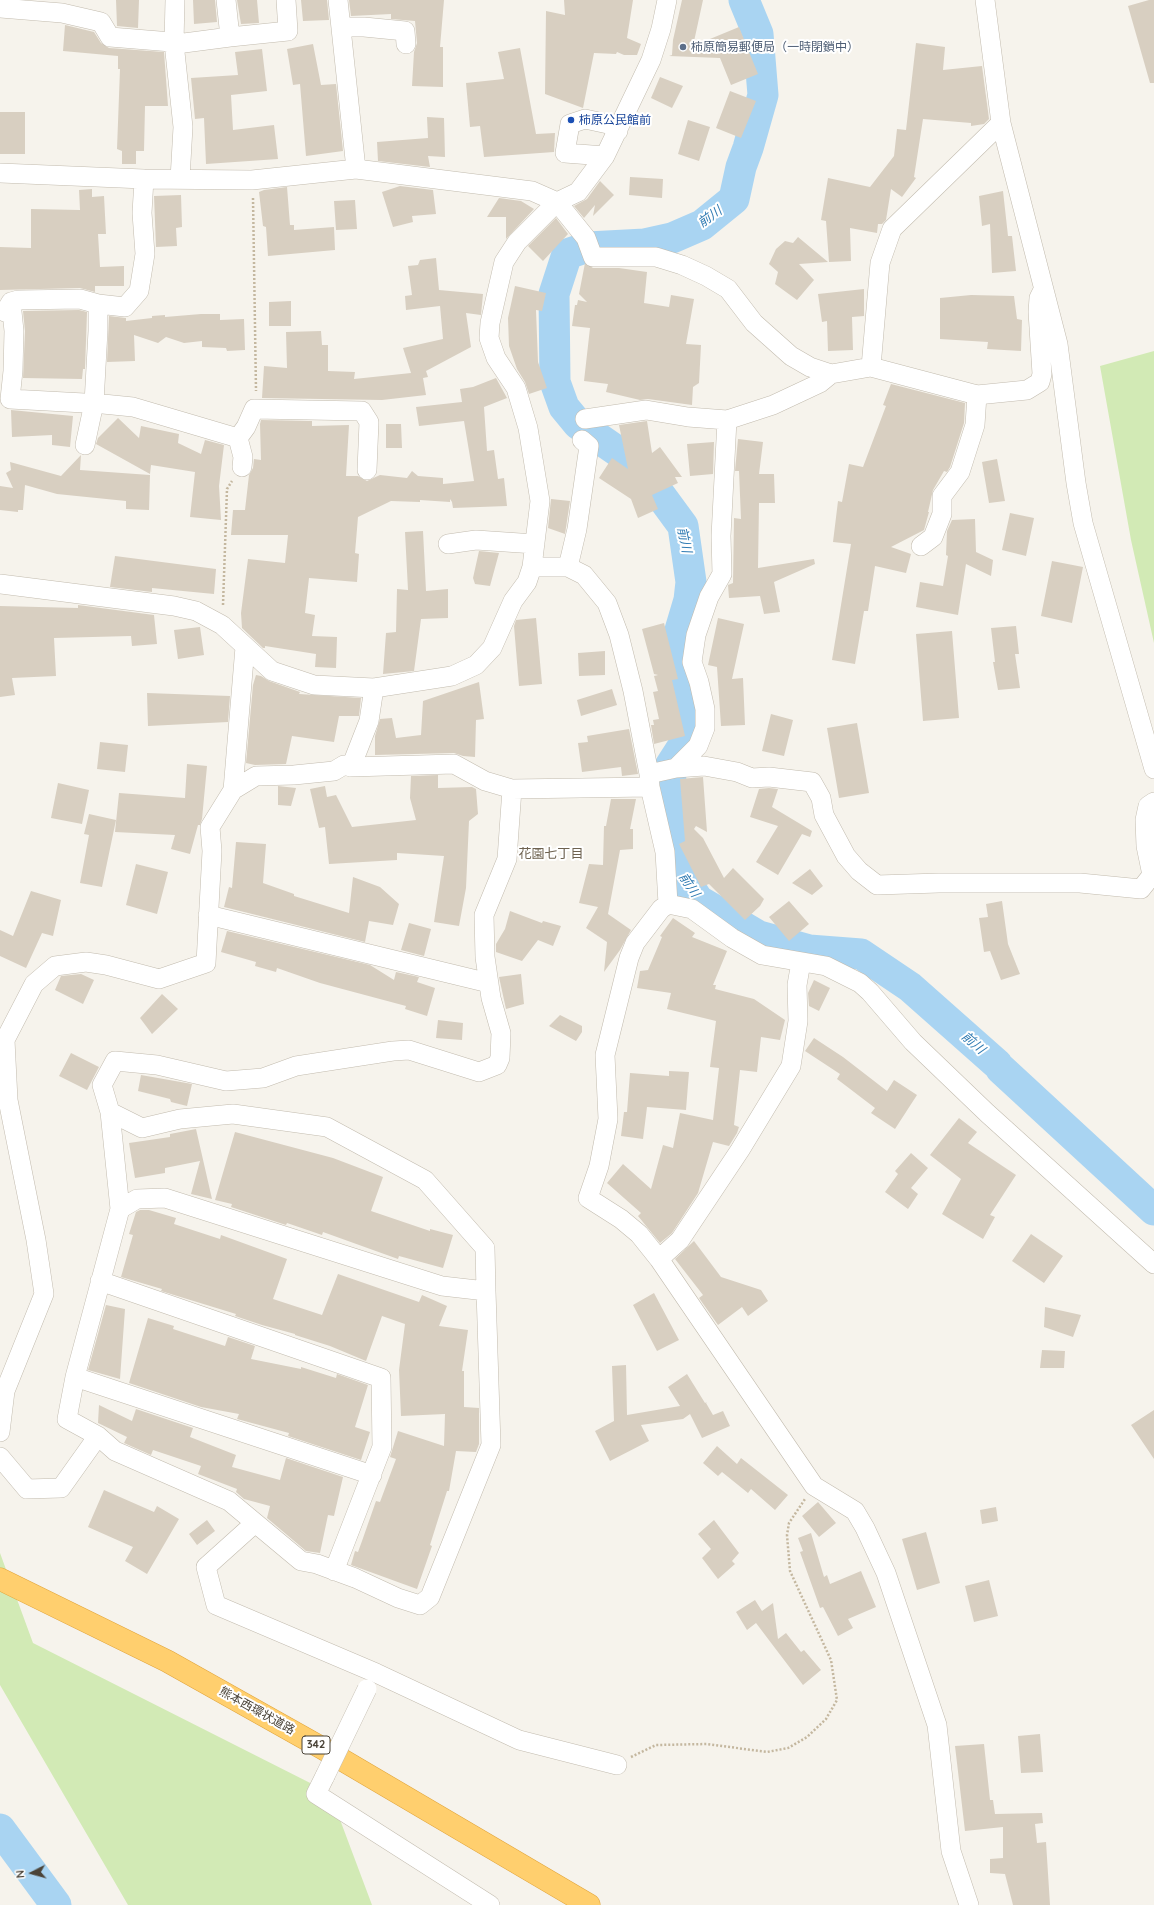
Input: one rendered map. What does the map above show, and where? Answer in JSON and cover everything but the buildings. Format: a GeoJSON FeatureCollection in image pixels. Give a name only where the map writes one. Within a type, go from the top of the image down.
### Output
{"type":"FeatureCollection","features":[{"type":"Feature","properties":{"kind":"highway","name":"熊本西環状道路"},"geometry":{"type":"LineString","coordinates":[[0,1579],[167,1661],[322,1748],[589,1905]]}},
{"type":"Feature","properties":{"kind":"street"},"geometry":{"type":"LineString","coordinates":[[175,0],[174,43],[183,128],[180,179]]}},
{"type":"Feature","properties":{"kind":"street"},"geometry":{"type":"LineString","coordinates":[[226,0],[230,36]]}},
{"type":"Feature","properties":{"kind":"street"},"geometry":{"type":"LineString","coordinates":[[0,8],[62,13],[101,22],[110,37],[174,43],[288,31],[286,0]]}},
{"type":"Feature","properties":{"kind":"street"},"geometry":{"type":"LineString","coordinates":[[338,0],[356,169]]}},
{"type":"Feature","properties":{"kind":"street"},"geometry":{"type":"LineString","coordinates":[[0,584],[182,607],[196,611],[222,625],[272,671],[314,685],[374,688],[452,676],[476,666],[492,648],[513,601],[527,582],[532,567],[540,501],[528,428],[516,388],[496,358],[489,338],[490,323],[504,262],[517,242],[557,202],[578,192],[605,156],[651,60],[661,29],[667,0]]}},
{"type":"Feature","properties":{"kind":"street"},"geometry":{"type":"LineString","coordinates":[[986,0],[1001,123],[1058,344],[1076,483],[1083,523],[1154,769]]}},
{"type":"Feature","properties":{"kind":"street"},"geometry":{"type":"LineString","coordinates":[[341,27],[364,27],[405,31],[406,44]]}},
{"type":"Feature","properties":{"kind":"street"},"geometry":{"type":"LineString","coordinates":[[605,156],[565,153],[570,124],[585,119],[608,124],[618,131]]}},
{"type":"Feature","properties":{"kind":"street"},"geometry":{"type":"LineString","coordinates":[[871,367],[880,263],[892,229],[1001,123]]}},
{"type":"Feature","properties":{"kind":"street"},"geometry":{"type":"LineString","coordinates":[[0,172],[144,179],[252,180],[356,169],[532,191],[557,202],[586,238],[593,257],[656,257],[706,276],[728,289],[754,323],[790,356],[810,367],[831,374],[871,367],[977,395],[1027,390],[1040,382],[1042,374],[1038,312],[1039,298],[1043,290]]}},
{"type":"Feature","properties":{"kind":"street"},"geometry":{"type":"LineString","coordinates":[[0,317],[11,302],[18,300],[80,299],[98,304],[125,307],[139,291],[145,254],[142,213],[144,179]]}},
{"type":"Feature","properties":{"kind":"street"},"geometry":{"type":"LineString","coordinates":[[11,302],[14,331],[14,371],[10,399],[94,403],[133,407],[238,438]]}},
{"type":"Feature","properties":{"kind":"street"},"geometry":{"type":"LineString","coordinates":[[85,445],[94,403],[98,304]]}},
{"type":"Feature","properties":{"kind":"street"},"geometry":{"type":"LineString","coordinates":[[585,419],[646,410],[688,417],[727,420],[773,405],[820,383],[831,374]]}},
{"type":"Feature","properties":{"kind":"street"},"geometry":{"type":"LineString","coordinates":[[921,546],[933,537],[942,514],[942,496],[960,472],[975,426],[977,395]]}},
{"type":"Feature","properties":{"kind":"street"},"geometry":{"type":"LineString","coordinates":[[238,438],[246,427],[254,409],[362,411],[369,422],[367,470]]}},
{"type":"Feature","properties":{"kind":"street"},"geometry":{"type":"LineString","coordinates":[[659,775],[698,746],[705,728],[703,702],[699,682],[692,662],[696,635],[709,597],[722,574],[721,536],[727,420]]}},
{"type":"Feature","properties":{"kind":"street"},"geometry":{"type":"LineString","coordinates":[[238,438],[243,457],[242,467]]}},
{"type":"Feature","properties":{"kind":"street"},"geometry":{"type":"LineString","coordinates":[[568,567],[577,529],[589,446],[582,440]]}},
{"type":"Feature","properties":{"kind":"street"},"geometry":{"type":"LineString","coordinates":[[448,544],[476,540],[535,544]]}},
{"type":"Feature","properties":{"kind":"street"},"geometry":{"type":"LineString","coordinates":[[532,567],[568,567],[584,575],[607,603],[619,636],[633,691],[659,775],[668,904]]}},
{"type":"Feature","properties":{"kind":"street"},"geometry":{"type":"LineString","coordinates":[[233,790],[245,647]]}},
{"type":"Feature","properties":{"kind":"street"},"geometry":{"type":"LineString","coordinates":[[352,767],[369,721],[374,688]]}},
{"type":"Feature","properties":{"kind":"street"},"geometry":{"type":"LineString","coordinates":[[0,1432],[5,1391],[44,1294],[36,1240],[8,1100],[5,1040],[34,984],[55,966],[86,962],[106,965],[159,979],[206,963],[212,851],[210,827],[233,790],[256,776],[294,775],[334,771],[344,765],[352,767],[454,764],[486,781],[512,789],[659,775],[704,766],[737,772],[752,778],[769,777],[812,782],[822,798],[824,814],[846,856],[859,871],[877,885],[939,883],[1080,883],[1142,889],[1152,875],[1146,846],[1145,820],[1148,806],[1154,802]]}},
{"type":"Feature","properties":{"kind":"street"},"geometry":{"type":"LineString","coordinates":[[110,1112],[142,1128],[180,1119],[233,1114],[327,1127],[425,1180],[485,1248],[491,1445],[430,1597],[420,1604],[398,1598],[334,1570],[301,1561],[229,1501],[115,1451],[98,1436],[67,1419],[75,1377],[120,1209],[110,1112],[102,1085],[115,1061],[157,1065],[226,1081],[263,1078],[296,1066],[409,1050],[479,1072],[497,1065],[500,1058],[501,1033],[484,957],[484,915],[507,859],[512,789]]}},
{"type":"Feature","properties":{"kind":"street"},"geometry":{"type":"LineString","coordinates":[[969,1905],[951,1850],[937,1725],[886,1574],[865,1528],[855,1511],[814,1486],[659,1259],[639,1234],[621,1219],[588,1198],[599,1166],[608,1120],[605,1055],[629,958],[635,943],[661,909],[668,904],[692,909],[732,938],[762,955],[826,966],[860,983],[870,992],[918,1047],[987,1114],[1115,1226],[1154,1264]]}},
{"type":"Feature","properties":{"kind":"street"},"geometry":{"type":"LineString","coordinates":[[208,915],[489,983]]}},
{"type":"Feature","properties":{"kind":"street"},"geometry":{"type":"LineString","coordinates":[[659,1259],[680,1240],[740,1150],[791,1066],[798,1021],[797,984],[801,962]]}},
{"type":"Feature","properties":{"kind":"street"},"geometry":{"type":"LineString","coordinates":[[0,1131],[22,1170]]}},
{"type":"Feature","properties":{"kind":"street"},"geometry":{"type":"LineString","coordinates":[[120,1209],[138,1199],[165,1198],[442,1286],[486,1292]]}},
{"type":"Feature","properties":{"kind":"street"},"geometry":{"type":"LineString","coordinates":[[100,1281],[381,1378],[382,1447],[334,1570]]}},
{"type":"Feature","properties":{"kind":"street"},"geometry":{"type":"LineString","coordinates":[[75,1377],[372,1475]]}},
{"type":"Feature","properties":{"kind":"street"},"geometry":{"type":"LineString","coordinates":[[0,1457],[27,1489],[61,1488],[98,1436]]}},
{"type":"Feature","properties":{"kind":"street"},"geometry":{"type":"LineString","coordinates":[[255,1523],[206,1567],[216,1605],[372,1681],[519,1740],[617,1766]]}},
{"type":"Feature","properties":{"kind":"street"},"geometry":{"type":"LineString","coordinates":[[372,1681],[316,1794],[490,1905]]}},
{"type":"Feature","properties":{"kind":"path"},"geometry":{"type":"LineString","coordinates":[[617,1766],[656,1745],[707,1744],[767,1752],[788,1748],[807,1737],[826,1719],[837,1700],[831,1660],[790,1571],[787,1535],[789,1523],[814,1486]]}},
{"type":"Feature","properties":{"kind":"green space"},"geometry":{"type":"Polygon","coordinates":[[[1154,351],[1154,643],[1131,540],[1100,366],[1154,351]]]}},
{"type":"Feature","properties":{"kind":"green space"},"geometry":{"type":"Polygon","coordinates":[[[0,1553],[33,1643],[330,1793],[372,1905],[128,1905],[0,1685],[0,1553]]]}},
{"type":"Feature","properties":{"kind":"waterway","name":"前川"},"geometry":{"type":"LineString","coordinates":[[744,0],[758,34],[763,95],[741,167],[734,199],[702,225],[672,238],[645,244],[588,247],[567,254],[554,294],[555,382],[564,407],[578,424],[639,466],[683,526],[691,582],[689,600],[678,637],[695,727],[670,766],[676,866],[698,900],[759,936],[809,950],[861,954],[910,987],[997,1064]]}},
{"type":"Feature","properties":{"kind":"waterway","name":"前川"},"geometry":{"type":"LineString","coordinates":[[1001,1069],[1154,1210]]}},
{"type":"Feature","properties":{"kind":"waterway"},"geometry":{"type":"LineString","coordinates":[[0,1829],[56,1905]]}},
{"type":"Feature","properties":{"kind":"place","name":"柿原簡易郵便局（一時閉鎖中）"},"geometry":{"type":"Point","coordinates":[683,47]}},
{"type":"Feature","properties":{"kind":"place","name":"柿原公民館前"},"geometry":{"type":"Point","coordinates":[571,120]}},
{"type":"Feature","properties":{"kind":"district","name":"花園七丁目"},"geometry":{"type":"Point","coordinates":[551,854]}}]}
